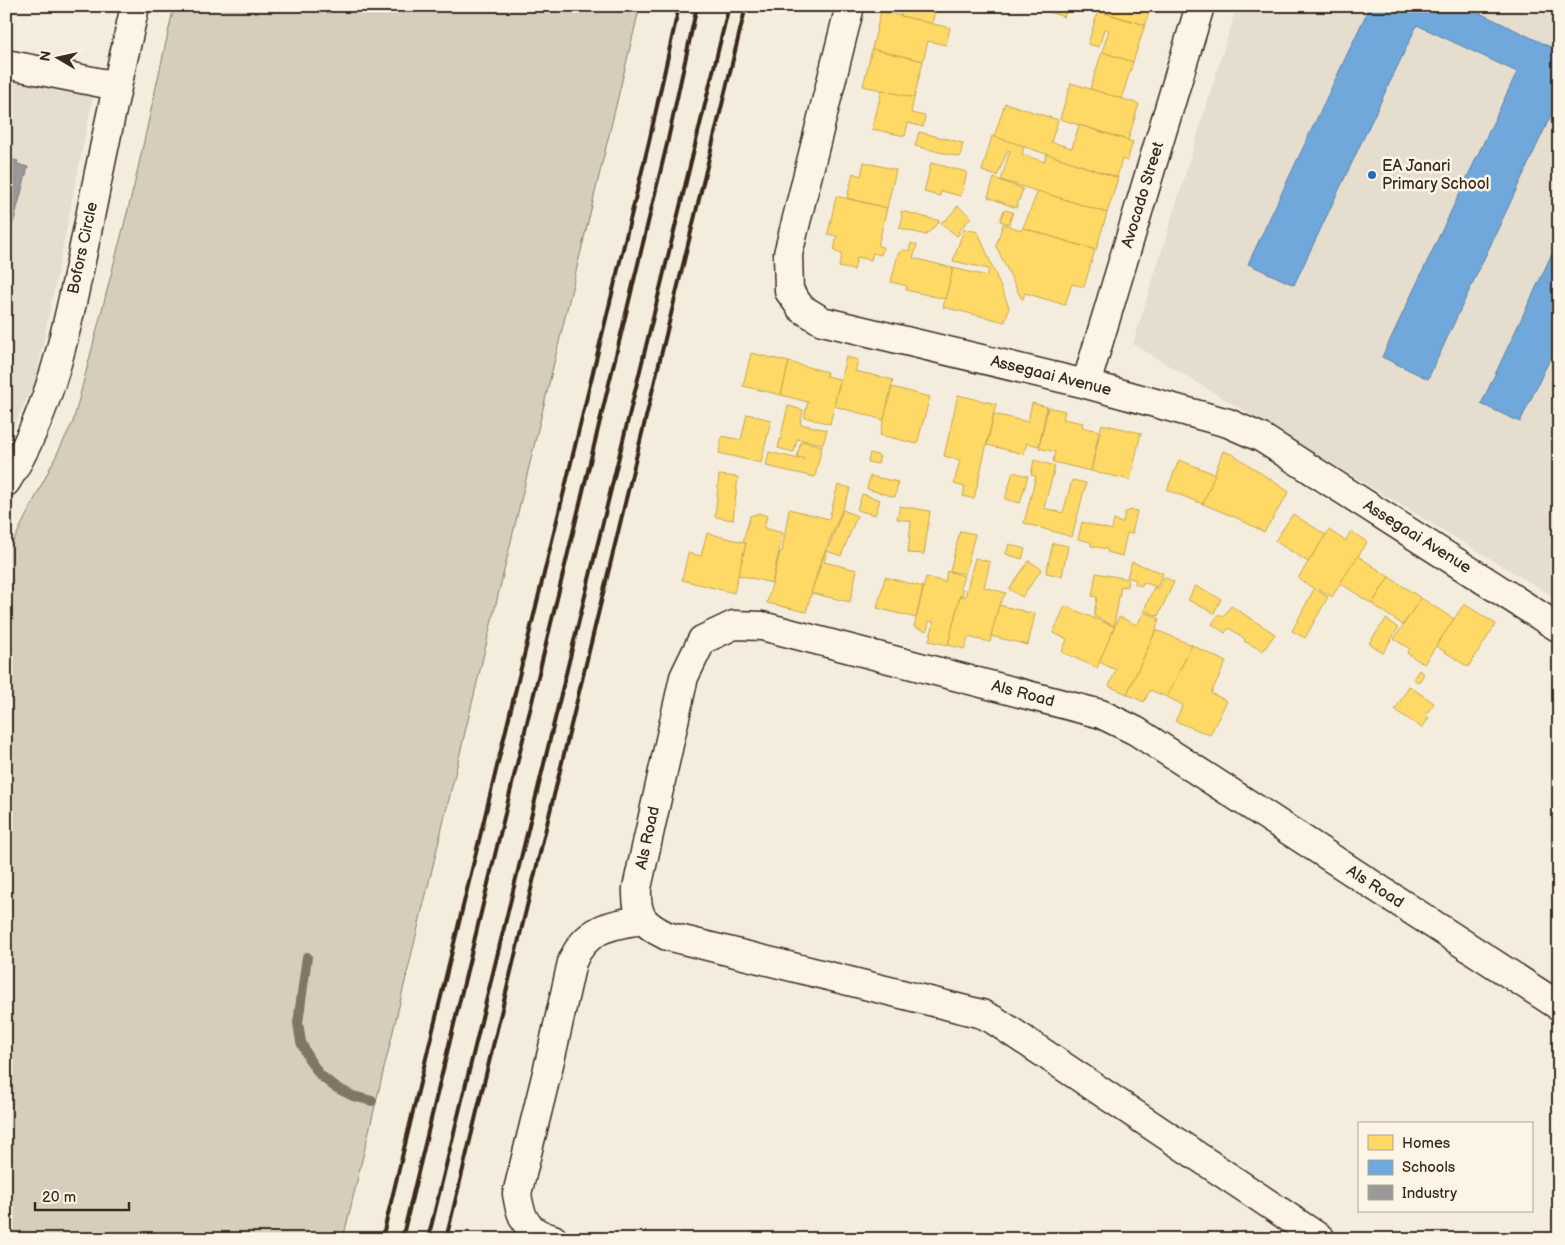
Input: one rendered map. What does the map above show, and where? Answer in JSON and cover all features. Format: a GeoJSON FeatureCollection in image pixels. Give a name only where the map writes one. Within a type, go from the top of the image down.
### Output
{"type":"FeatureCollection","features":[{"type":"Feature","properties":{"kind":"street","name":"Bofors Circle"},"geometry":{"type":"LineString","coordinates":[[6,482],[20,459],[40,418],[70,314],[117,86],[136,6]]}},
{"type":"Feature","properties":{"kind":"street","name":"Assegaai Avenue"},"geometry":{"type":"LineString","coordinates":[[850,6],[788,254],[789,291],[801,308],[822,321],[1086,384],[1228,423],[1262,438],[1559,628]]}},
{"type":"Feature","properties":{"kind":"street","name":"Avocado Street"},"geometry":{"type":"LineString","coordinates":[[1086,384],[1200,6]]}},
{"type":"Feature","properties":{"kind":"street"},"geometry":{"type":"LineString","coordinates":[[6,64],[117,86]]}},
{"type":"Feature","properties":{"kind":"street","name":"Als Road"},"geometry":{"type":"LineString","coordinates":[[642,920],[636,905],[637,888],[684,676],[702,640],[734,625],[762,626],[1101,714],[1120,722],[1160,746],[1559,1006]]}},
{"type":"Feature","properties":{"kind":"street"},"geometry":{"type":"LineString","coordinates":[[554,1239],[541,1236],[528,1226],[520,1213],[517,1194],[572,962],[577,949],[592,935],[613,924],[642,920],[654,930],[667,936],[982,1014],[1143,1118],[1321,1239]]}},
{"type":"Feature","properties":{"kind":"shaded area"},"geometry":{"type":"Polygon","coordinates":[[[174,6],[640,6],[343,1239],[6,1239],[6,549],[14,540],[73,422],[134,186],[174,6]]]}},
{"type":"Feature","properties":{"kind":"shaded area","name":"EA Janari Primary School"},"geometry":{"type":"Polygon","coordinates":[[[1237,6],[1559,6],[1559,600],[1133,344],[1237,6]]]}},
{"type":"Feature","properties":{"kind":"shaded area"},"geometry":{"type":"Polygon","coordinates":[[[6,64],[96,82],[36,379],[6,443],[6,64]]]}},
{"type":"Feature","properties":{"kind":"building: Homes"},"geometry":{"type":"Polygon","coordinates":[[[902,6],[936,6],[932,24],[900,16],[902,6]]]}},
{"type":"Feature","properties":{"kind":"building: Homes"},"geometry":{"type":"Polygon","coordinates":[[[1038,6],[1068,6],[1064,17],[1037,8],[1038,6]]]}},
{"type":"Feature","properties":{"kind":"building: Homes"},"geometry":{"type":"Polygon","coordinates":[[[1091,6],[1151,6],[1145,25],[1100,11],[1100,9],[1091,6]]]}},
{"type":"Feature","properties":{"kind":"building: Homes"},"geometry":{"type":"Polygon","coordinates":[[[881,11],[950,28],[946,45],[928,41],[923,61],[872,49],[881,11]]]}},
{"type":"Feature","properties":{"kind":"building: Homes"},"geometry":{"type":"Polygon","coordinates":[[[1098,11],[1145,25],[1133,62],[1102,52],[1109,30],[1104,29],[1099,47],[1088,44],[1098,11]]]}},
{"type":"Feature","properties":{"kind":"building: Homes"},"geometry":{"type":"Polygon","coordinates":[[[872,49],[923,61],[914,98],[863,86],[872,49]]]}},
{"type":"Feature","properties":{"kind":"building: Homes"},"geometry":{"type":"Polygon","coordinates":[[[1102,52],[1133,62],[1121,99],[1090,89],[1102,52]]]}},
{"type":"Feature","properties":{"kind":"building: Homes"},"geometry":{"type":"Polygon","coordinates":[[[1071,83],[1139,104],[1128,140],[1060,119],[1071,83]]]}},
{"type":"Feature","properties":{"kind":"building: Homes"},"geometry":{"type":"Polygon","coordinates":[[[882,90],[914,98],[911,113],[925,116],[923,127],[908,123],[905,136],[872,129],[882,90]]]}},
{"type":"Feature","properties":{"kind":"building: Homes"},"geometry":{"type":"Polygon","coordinates":[[[1005,103],[1058,120],[1051,142],[1072,148],[1079,125],[1133,142],[1127,161],[1122,159],[1117,177],[994,137],[1005,103]]]}},
{"type":"Feature","properties":{"kind":"building: Homes"},"geometry":{"type":"Polygon","coordinates":[[[919,132],[963,143],[960,157],[915,146],[919,132]]]}},
{"type":"Feature","properties":{"kind":"building: Homes"},"geometry":{"type":"Polygon","coordinates":[[[992,136],[1024,146],[1022,154],[1044,162],[1047,154],[1118,178],[1107,213],[1001,180],[1010,151],[1008,150],[997,176],[982,171],[992,136]]]}},
{"type":"Feature","properties":{"kind":"building: Homes"},"geometry":{"type":"Polygon","coordinates":[[[864,162],[896,170],[887,208],[847,198],[853,173],[861,176],[864,162]]]}},
{"type":"Feature","properties":{"kind":"building: Homes"},"geometry":{"type":"Polygon","coordinates":[[[931,163],[967,172],[961,196],[941,191],[940,196],[924,192],[931,163]]]}},
{"type":"Feature","properties":{"kind":"building: Homes"},"geometry":{"type":"Polygon","coordinates":[[[994,178],[1023,189],[1016,208],[988,197],[994,178]]]}},
{"type":"Feature","properties":{"kind":"building: Homes"},"geometry":{"type":"Polygon","coordinates":[[[1038,191],[1107,213],[1096,250],[1023,228],[1038,191]]]}},
{"type":"Feature","properties":{"kind":"building: Homes"},"geometry":{"type":"Polygon","coordinates":[[[836,196],[887,208],[878,246],[883,247],[881,255],[873,253],[871,260],[857,257],[854,270],[839,267],[842,254],[834,251],[837,236],[828,234],[836,196]]]}},
{"type":"Feature","properties":{"kind":"building: Homes"},"geometry":{"type":"Polygon","coordinates":[[[958,206],[971,217],[958,232],[960,233],[957,236],[941,223],[958,206]]]}},
{"type":"Feature","properties":{"kind":"building: Homes"},"geometry":{"type":"Polygon","coordinates":[[[1004,210],[1013,212],[1009,224],[1000,221],[1004,210]]]}},
{"type":"Feature","properties":{"kind":"building: Homes"},"geometry":{"type":"Polygon","coordinates":[[[901,211],[940,221],[926,235],[899,228],[902,221],[901,211]]]}},
{"type":"Feature","properties":{"kind":"building: Homes"},"geometry":{"type":"Polygon","coordinates":[[[1003,224],[1021,230],[1023,228],[1095,250],[1084,287],[1072,284],[1065,305],[1025,293],[1023,299],[1021,298],[996,246],[1003,224]]]}},
{"type":"Feature","properties":{"kind":"building: Homes"},"geometry":{"type":"Polygon","coordinates":[[[964,229],[978,232],[1009,307],[1005,322],[943,307],[953,268],[987,276],[989,269],[953,261],[964,229]]]}},
{"type":"Feature","properties":{"kind":"building: Homes"},"geometry":{"type":"Polygon","coordinates":[[[911,243],[917,245],[913,258],[953,268],[945,299],[906,290],[907,286],[891,282],[898,254],[903,250],[909,251],[911,243]]]}},
{"type":"Feature","properties":{"kind":"building: Homes"},"geometry":{"type":"Polygon","coordinates":[[[751,353],[789,362],[781,395],[743,386],[751,353]]]}},
{"type":"Feature","properties":{"kind":"building: Homes"},"geometry":{"type":"Polygon","coordinates":[[[846,357],[858,360],[855,371],[893,380],[884,420],[834,406],[846,357]]]}},
{"type":"Feature","properties":{"kind":"building: Homes"},"geometry":{"type":"Polygon","coordinates":[[[789,362],[827,372],[826,376],[840,379],[830,424],[804,417],[808,402],[781,395],[789,362]]]}},
{"type":"Feature","properties":{"kind":"building: Homes"},"geometry":{"type":"Polygon","coordinates":[[[892,387],[930,397],[917,444],[880,435],[892,387]]]}},
{"type":"Feature","properties":{"kind":"building: Homes"},"geometry":{"type":"Polygon","coordinates":[[[958,395],[996,404],[974,499],[963,496],[965,487],[954,484],[960,460],[944,456],[958,395]]]}},
{"type":"Feature","properties":{"kind":"building: Homes"},"geometry":{"type":"Polygon","coordinates":[[[1032,403],[1047,407],[1039,446],[1027,443],[1024,454],[987,445],[994,414],[1028,422],[1032,403]]]}},
{"type":"Feature","properties":{"kind":"building: Homes"},"geometry":{"type":"Polygon","coordinates":[[[788,406],[803,410],[800,424],[827,430],[823,444],[797,439],[794,452],[778,448],[788,406]]]}},
{"type":"Feature","properties":{"kind":"building: Homes"},"geometry":{"type":"Polygon","coordinates":[[[1048,407],[1065,411],[1063,419],[1083,423],[1082,427],[1099,431],[1091,471],[1053,462],[1055,452],[1039,448],[1048,407]]]}},
{"type":"Feature","properties":{"kind":"building: Homes"},"geometry":{"type":"Polygon","coordinates":[[[747,414],[771,420],[761,463],[719,453],[722,436],[741,440],[747,414]]]}},
{"type":"Feature","properties":{"kind":"building: Homes"},"geometry":{"type":"Polygon","coordinates":[[[1102,424],[1141,433],[1130,480],[1091,471],[1102,424]]]}},
{"type":"Feature","properties":{"kind":"building: Homes"},"geometry":{"type":"Polygon","coordinates":[[[801,441],[822,446],[815,477],[766,466],[769,452],[803,460],[804,458],[797,457],[801,441]]]}},
{"type":"Feature","properties":{"kind":"building: Homes"},"geometry":{"type":"Polygon","coordinates":[[[1223,451],[1234,455],[1289,492],[1264,532],[1203,504],[1223,451]]]}},
{"type":"Feature","properties":{"kind":"building: Homes"},"geometry":{"type":"Polygon","coordinates":[[[870,453],[880,456],[878,464],[868,462],[870,453]]]}},
{"type":"Feature","properties":{"kind":"building: Homes"},"geometry":{"type":"Polygon","coordinates":[[[1034,460],[1055,466],[1044,508],[1063,513],[1072,480],[1086,483],[1072,537],[1024,523],[1036,476],[1031,475],[1034,460]]]}},
{"type":"Feature","properties":{"kind":"building: Homes"},"geometry":{"type":"Polygon","coordinates":[[[1179,460],[1215,474],[1203,504],[1167,490],[1179,460]]]}},
{"type":"Feature","properties":{"kind":"building: Homes"},"geometry":{"type":"Polygon","coordinates":[[[1013,472],[1028,476],[1020,503],[1005,499],[1013,472]]]}},
{"type":"Feature","properties":{"kind":"building: Homes"},"geometry":{"type":"Polygon","coordinates":[[[719,475],[738,477],[733,520],[715,517],[719,475]]]}},
{"type":"Feature","properties":{"kind":"building: Homes"},"geometry":{"type":"Polygon","coordinates":[[[870,476],[898,482],[895,497],[867,489],[870,476]]]}},
{"type":"Feature","properties":{"kind":"building: Homes"},"geometry":{"type":"Polygon","coordinates":[[[838,485],[851,488],[819,566],[806,612],[767,603],[780,552],[782,552],[789,509],[829,519],[838,485]]]}},
{"type":"Feature","properties":{"kind":"building: Homes"},"geometry":{"type":"Polygon","coordinates":[[[862,494],[880,500],[875,515],[857,510],[862,494]]]}},
{"type":"Feature","properties":{"kind":"building: Homes"},"geometry":{"type":"Polygon","coordinates":[[[900,506],[930,511],[924,554],[908,553],[911,521],[897,519],[900,506]]]}},
{"type":"Feature","properties":{"kind":"building: Homes"},"geometry":{"type":"Polygon","coordinates":[[[843,510],[857,516],[841,556],[827,551],[843,510]]]}},
{"type":"Feature","properties":{"kind":"building: Homes"},"geometry":{"type":"Polygon","coordinates":[[[1137,511],[1132,534],[1127,533],[1122,556],[1107,552],[1107,549],[1091,546],[1091,542],[1078,539],[1082,522],[1112,530],[1114,520],[1123,523],[1125,512],[1137,511]]]}},
{"type":"Feature","properties":{"kind":"building: Homes"},"geometry":{"type":"Polygon","coordinates":[[[759,513],[767,516],[764,528],[783,533],[772,583],[738,575],[746,543],[743,542],[750,516],[759,513]]]}},
{"type":"Feature","properties":{"kind":"building: Homes"},"geometry":{"type":"Polygon","coordinates":[[[1293,514],[1326,535],[1308,562],[1275,541],[1293,514]]]}},
{"type":"Feature","properties":{"kind":"building: Homes"},"geometry":{"type":"Polygon","coordinates":[[[1329,530],[1345,541],[1351,531],[1367,542],[1332,597],[1319,589],[1318,591],[1328,597],[1305,638],[1292,631],[1314,589],[1298,578],[1329,530]]]}},
{"type":"Feature","properties":{"kind":"building: Homes"},"geometry":{"type":"Polygon","coordinates":[[[960,531],[975,534],[965,574],[950,571],[960,531]]]}},
{"type":"Feature","properties":{"kind":"building: Homes"},"geometry":{"type":"Polygon","coordinates":[[[707,533],[746,543],[734,593],[682,580],[688,553],[701,556],[707,533]]]}},
{"type":"Feature","properties":{"kind":"building: Homes"},"geometry":{"type":"Polygon","coordinates":[[[1053,543],[1068,546],[1062,576],[1046,573],[1053,543]]]}},
{"type":"Feature","properties":{"kind":"building: Homes"},"geometry":{"type":"Polygon","coordinates":[[[1009,544],[1025,549],[1022,559],[1006,554],[1009,544]]]}},
{"type":"Feature","properties":{"kind":"building: Homes"},"geometry":{"type":"Polygon","coordinates":[[[825,552],[827,552],[824,562],[857,570],[850,602],[811,593],[825,552]]]}},
{"type":"Feature","properties":{"kind":"building: Homes"},"geometry":{"type":"Polygon","coordinates":[[[1358,556],[1389,577],[1372,604],[1340,583],[1358,556]]]}},
{"type":"Feature","properties":{"kind":"building: Homes"},"geometry":{"type":"Polygon","coordinates":[[[975,558],[990,562],[984,587],[1006,593],[999,605],[990,642],[968,637],[965,649],[948,645],[960,595],[965,597],[975,558]]]}},
{"type":"Feature","properties":{"kind":"building: Homes"},"geometry":{"type":"Polygon","coordinates":[[[1029,561],[1042,569],[1022,597],[1009,589],[1029,561]]]}},
{"type":"Feature","properties":{"kind":"building: Homes"},"geometry":{"type":"Polygon","coordinates":[[[1132,562],[1163,573],[1157,587],[1143,582],[1142,586],[1135,584],[1136,580],[1127,577],[1132,562]]]}},
{"type":"Feature","properties":{"kind":"building: Homes"},"geometry":{"type":"Polygon","coordinates":[[[947,571],[964,576],[960,588],[963,589],[962,596],[960,595],[948,645],[929,641],[934,622],[929,621],[927,631],[914,627],[926,577],[945,582],[947,571]]]}},
{"type":"Feature","properties":{"kind":"building: Homes"},"geometry":{"type":"Polygon","coordinates":[[[1096,573],[1128,579],[1127,587],[1121,586],[1114,626],[1094,616],[1097,597],[1092,596],[1096,573]]]}},
{"type":"Feature","properties":{"kind":"building: Homes"},"geometry":{"type":"Polygon","coordinates":[[[885,577],[923,587],[916,618],[877,608],[885,577]]]}},
{"type":"Feature","properties":{"kind":"building: Homes"},"geometry":{"type":"Polygon","coordinates":[[[1164,577],[1174,582],[1158,616],[1144,610],[1154,587],[1158,589],[1164,577]]]}},
{"type":"Feature","properties":{"kind":"building: Homes"},"geometry":{"type":"Polygon","coordinates":[[[1389,577],[1421,598],[1403,625],[1372,604],[1389,577]]]}},
{"type":"Feature","properties":{"kind":"building: Homes"},"geometry":{"type":"Polygon","coordinates":[[[1195,586],[1221,599],[1214,613],[1188,600],[1195,586]]]}},
{"type":"Feature","properties":{"kind":"building: Homes"},"geometry":{"type":"Polygon","coordinates":[[[1421,598],[1454,619],[1424,664],[1407,653],[1410,649],[1394,639],[1421,598]]]}},
{"type":"Feature","properties":{"kind":"building: Homes"},"geometry":{"type":"Polygon","coordinates":[[[1464,604],[1496,624],[1468,667],[1436,646],[1464,604]]]}},
{"type":"Feature","properties":{"kind":"building: Homes"},"geometry":{"type":"Polygon","coordinates":[[[999,605],[1035,614],[1028,645],[991,636],[999,605]]]}},
{"type":"Feature","properties":{"kind":"building: Homes"},"geometry":{"type":"Polygon","coordinates":[[[1065,606],[1115,627],[1097,668],[1062,652],[1067,639],[1053,633],[1065,606]]]}},
{"type":"Feature","properties":{"kind":"building: Homes"},"geometry":{"type":"Polygon","coordinates":[[[1231,606],[1275,634],[1263,651],[1244,641],[1245,639],[1229,628],[1225,633],[1212,624],[1219,614],[1223,617],[1231,606]]]}},
{"type":"Feature","properties":{"kind":"building: Homes"},"geometry":{"type":"Polygon","coordinates":[[[1144,612],[1159,618],[1156,630],[1127,694],[1109,686],[1116,670],[1099,662],[1119,617],[1137,625],[1144,612]]]}},
{"type":"Feature","properties":{"kind":"building: Homes"},"geometry":{"type":"Polygon","coordinates":[[[1386,619],[1398,628],[1383,653],[1369,643],[1386,619]]]}},
{"type":"Feature","properties":{"kind":"building: Homes"},"geometry":{"type":"Polygon","coordinates":[[[1156,630],[1192,645],[1167,697],[1150,690],[1144,702],[1127,694],[1156,630]]]}},
{"type":"Feature","properties":{"kind":"building: Homes"},"geometry":{"type":"Polygon","coordinates":[[[1192,645],[1226,662],[1211,693],[1227,701],[1210,735],[1175,721],[1183,705],[1167,697],[1192,645]]]}},
{"type":"Feature","properties":{"kind":"building: Homes"},"geometry":{"type":"Polygon","coordinates":[[[1419,670],[1424,674],[1419,682],[1413,679],[1419,670]]]}},
{"type":"Feature","properties":{"kind":"building: Homes"},"geometry":{"type":"Polygon","coordinates":[[[1409,686],[1434,703],[1425,716],[1429,718],[1422,728],[1395,710],[1409,686]]]}},
{"type":"Feature","properties":{"kind":"building: Schools"},"geometry":{"type":"Polygon","coordinates":[[[1370,6],[1465,6],[1559,51],[1559,98],[1428,379],[1382,357],[1517,72],[1417,25],[1294,285],[1248,264],[1370,6]]]}},
{"type":"Feature","properties":{"kind":"building: Schools"},"geometry":{"type":"Polygon","coordinates":[[[1559,239],[1559,340],[1520,422],[1481,404],[1559,239]]]}},
{"type":"Feature","properties":{"kind":"building: Industry"},"geometry":{"type":"Polygon","coordinates":[[[6,158],[18,161],[17,164],[28,167],[6,250],[6,158]]]}},
{"type":"Feature","properties":{"kind":"waterway"},"geometry":{"type":"LineString","coordinates":[[307,957],[298,1023],[301,1042],[309,1059],[320,1075],[335,1087],[353,1096],[372,1101]]}},
{"type":"Feature","properties":{"kind":"railway"},"geometry":{"type":"LineString","coordinates":[[382,1239],[649,142],[679,6]]}},
{"type":"Feature","properties":{"kind":"railway"},"geometry":{"type":"LineString","coordinates":[[402,1239],[667,144],[697,6]]}},
{"type":"Feature","properties":{"kind":"railway"},"geometry":{"type":"LineString","coordinates":[[428,1239],[729,6]]}},
{"type":"Feature","properties":{"kind":"railway"},"geometry":{"type":"LineString","coordinates":[[446,1239],[746,6]]}},
{"type":"Feature","properties":{"kind":"place","name":"EA Janari Primary School"},"geometry":{"type":"Point","coordinates":[1372,175]}}]}
